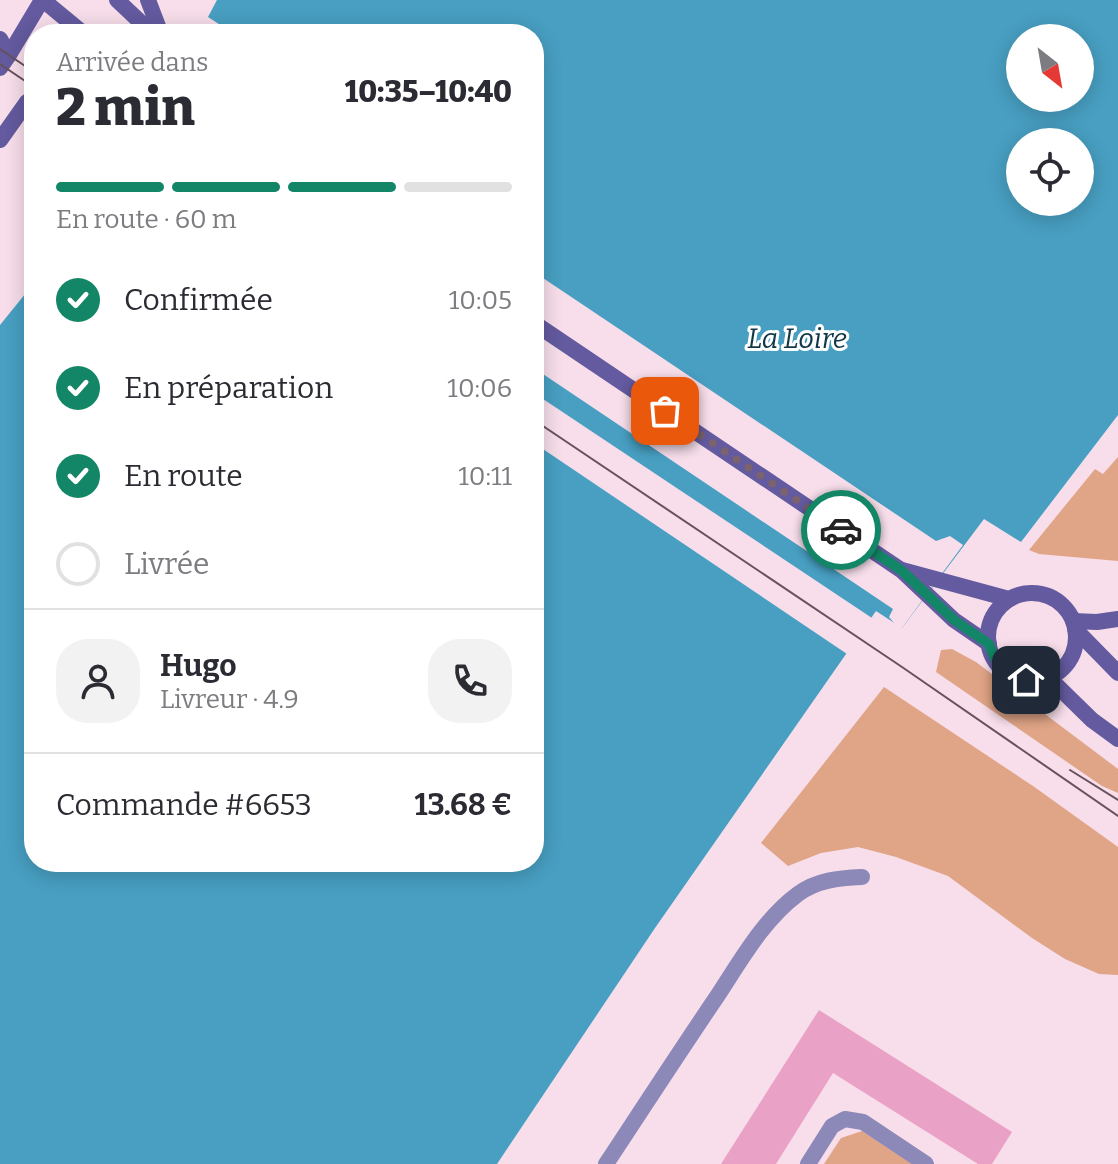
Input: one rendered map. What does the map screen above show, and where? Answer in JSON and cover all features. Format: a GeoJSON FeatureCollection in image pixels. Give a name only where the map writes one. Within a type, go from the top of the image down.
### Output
{"type":"FeatureCollection","features":[{"type":"Feature","properties":{"kind":"main road"},"geometry":{"type":"LineString","coordinates":[[27,24],[43,0],[72,24]]}},
{"type":"Feature","properties":{"kind":"main road"},"geometry":{"type":"LineString","coordinates":[[117,0],[142,24]]}},
{"type":"Feature","properties":{"kind":"main road"},"geometry":{"type":"LineString","coordinates":[[148,0],[157,24]]}},
{"type":"Feature","properties":{"kind":"main road"},"geometry":{"type":"LineString","coordinates":[[4,62],[24,28]]}},
{"type":"Feature","properties":{"kind":"main road"},"geometry":{"type":"LineString","coordinates":[[0,39],[4,62]]}},
{"type":"Feature","properties":{"kind":"main road"},"geometry":{"type":"LineString","coordinates":[[0,140],[24,106]]}},
{"type":"Feature","properties":{"kind":"main road"},"geometry":{"type":"LineString","coordinates":[[544,330],[901,570],[954,620],[989,644]]}},
{"type":"Feature","properties":{"kind":"main road"},"geometry":{"type":"LineString","coordinates":[[901,570],[1009,599]]}},
{"type":"Feature","properties":{"kind":"main road"},"geometry":{"type":"LineString","coordinates":[[1074,625],[1075,648],[1071,658],[1048,677],[1026,680],[1006,672],[992,654],[989,644],[991,621],[1009,599],[1027,593],[1046,595],[1063,605],[1074,625],[1118,673]]}},
{"type":"Feature","properties":{"kind":"main road"},"geometry":{"type":"LineString","coordinates":[[1074,625],[1118,619]]}},
{"type":"Feature","properties":{"kind":"main road"},"geometry":{"type":"LineString","coordinates":[[1048,677],[1092,720],[1118,739]]}},
{"type":"Feature","properties":{"kind":"street"},"geometry":{"type":"LineString","coordinates":[[606,1164],[764,928],[799,893],[816,884],[836,878],[862,877]]}},
{"type":"Feature","properties":{"kind":"street"},"geometry":{"type":"LineString","coordinates":[[808,1164],[832,1126],[845,1119],[863,1122],[926,1164]]}},
{"type":"Feature","properties":{"kind":"shaded area"},"geometry":{"type":"Polygon","coordinates":[[[1118,457],[1118,561],[1039,554],[1029,550],[1095,469],[1103,474],[1118,457]]]}},
{"type":"Feature","properties":{"kind":"shaded area"},"geometry":{"type":"Polygon","coordinates":[[[952,649],[976,662],[1118,769],[1118,793],[1102,786],[936,672],[941,650],[952,649]]]}},
{"type":"Feature","properties":{"kind":"shaded area"},"geometry":{"type":"Polygon","coordinates":[[[884,687],[1118,847],[1118,975],[1099,974],[1065,959],[948,876],[858,847],[821,853],[788,866],[761,843],[884,687]]]}},
{"type":"Feature","properties":{"kind":"shaded area"},"geometry":{"type":"Polygon","coordinates":[[[862,1131],[912,1164],[824,1164],[841,1138],[862,1131]]]}},
{"type":"Feature","properties":{"kind":"water","name":"La Loire"},"geometry":{"type":"Polygon","coordinates":[[[217,0],[1118,0],[1118,415],[1021,542],[984,519],[902,628],[876,611],[655,928],[497,1164],[0,1164],[0,325],[24,295],[24,872],[544,872],[544,24],[219,24],[208,17],[217,0]]]}},
{"type":"Feature","properties":{"kind":"pier"},"geometry":{"type":"Polygon","coordinates":[[[544,279],[936,541],[950,536],[963,545],[899,632],[892,626],[894,623],[889,617],[893,609],[544,375],[544,279]]]}},
{"type":"Feature","properties":{"kind":"pier"},"geometry":{"type":"Polygon","coordinates":[[[544,400],[875,620],[850,656],[544,450],[544,400]]]}},
{"type":"Feature","properties":{"kind":"building"},"geometry":{"type":"Polygon","coordinates":[[[819,1010],[1012,1132],[992,1164],[978,1164],[833,1073],[776,1164],[721,1164],[819,1010]]]}},
{"type":"Feature","properties":{"kind":"tram line"},"geometry":{"type":"LineString","coordinates":[[0,49],[24,65]]}},
{"type":"Feature","properties":{"kind":"tram line"},"geometry":{"type":"LineString","coordinates":[[0,64],[24,80]]}},
{"type":"Feature","properties":{"kind":"tram line"},"geometry":{"type":"LineString","coordinates":[[544,427],[1118,816]]}},
{"type":"Feature","properties":{"kind":"tram line"},"geometry":{"type":"LineString","coordinates":[[1070,770],[1118,800]]}},
{"type":"Feature","properties":{"kind":"way so far"},"geometry":{"type":"LineString","coordinates":[[665,411],[841,530]]}},
{"type":"Feature","properties":{"kind":"route"},"geometry":{"type":"LineString","coordinates":[[841,530],[901,570],[954,620],[989,644],[998,664],[1006,672],[1026,680]]}}]}
